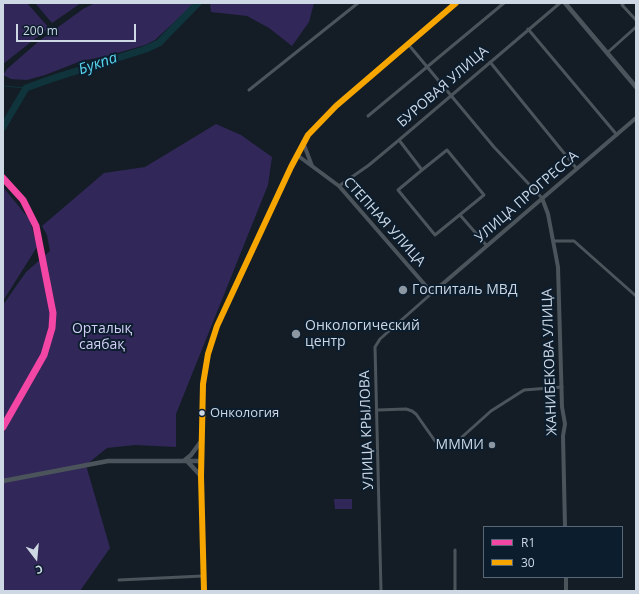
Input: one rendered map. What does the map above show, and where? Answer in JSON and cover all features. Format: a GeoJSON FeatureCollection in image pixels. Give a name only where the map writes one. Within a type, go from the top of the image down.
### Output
{"type":"FeatureCollection","features":[{"type":"Feature","properties":{"kind":"main road"},"geometry":{"type":"LineString","coordinates":[[204,591],[201,476],[203,384],[209,347],[303,142],[312,130],[336,106],[456,3]]}},
{"type":"Feature","properties":{"kind":"main road"},"geometry":{"type":"LineString","coordinates":[[565,3],[636,87]]}},
{"type":"Feature","properties":{"kind":"main road"},"geometry":{"type":"LineString","coordinates":[[185,460],[191,455],[202,440]]}},
{"type":"Feature","properties":{"kind":"main road"},"geometry":{"type":"LineString","coordinates":[[185,460],[195,467],[201,476]]}},
{"type":"Feature","properties":{"kind":"main road"},"geometry":{"type":"LineString","coordinates":[[3,481],[108,461],[202,461]]}},
{"type":"Feature","properties":{"kind":"street"},"geometry":{"type":"LineString","coordinates":[[249,90],[358,3]]}},
{"type":"Feature","properties":{"kind":"street"},"geometry":{"type":"LineString","coordinates":[[368,116],[504,3]]}},
{"type":"Feature","properties":{"kind":"street","name":"БУРОВАЯ УЛИЦА"},"geometry":{"type":"LineString","coordinates":[[339,186],[399,140],[451,94],[560,3]]}},
{"type":"Feature","properties":{"kind":"street"},"geometry":{"type":"LineString","coordinates":[[624,3],[622,5],[636,20]]}},
{"type":"Feature","properties":{"kind":"street"},"geometry":{"type":"LineString","coordinates":[[607,53],[636,28]]}},
{"type":"Feature","properties":{"kind":"street"},"geometry":{"type":"LineString","coordinates":[[528,29],[617,135]]}},
{"type":"Feature","properties":{"kind":"street"},"geometry":{"type":"LineString","coordinates":[[408,44],[494,147],[542,198]]}},
{"type":"Feature","properties":{"kind":"street"},"geometry":{"type":"LineString","coordinates":[[490,62],[576,169]]}},
{"type":"Feature","properties":{"kind":"street","name":"УЛИЦА ПРОГРЕССА"},"geometry":{"type":"LineString","coordinates":[[432,293],[636,118]]}},
{"type":"Feature","properties":{"kind":"street"},"geometry":{"type":"LineString","coordinates":[[399,140],[422,170]]}},
{"type":"Feature","properties":{"kind":"street"},"geometry":{"type":"LineString","coordinates":[[303,142],[312,166]]}},
{"type":"Feature","properties":{"kind":"street"},"geometry":{"type":"LineString","coordinates":[[447,150],[484,195],[435,236],[398,190],[422,170],[447,150]]}},
{"type":"Feature","properties":{"kind":"street","name":"СТЕПНАЯ УЛИЦА"},"geometry":{"type":"LineString","coordinates":[[297,154],[339,186],[432,293]]}},
{"type":"Feature","properties":{"kind":"street","name":"ЖАНИБЕКОВА УЛИЦА"},"geometry":{"type":"LineString","coordinates":[[542,198],[548,214],[558,267],[562,387],[565,424],[563,436],[565,526]]}},
{"type":"Feature","properties":{"kind":"street"},"geometry":{"type":"LineString","coordinates":[[460,215],[487,246]]}},
{"type":"Feature","properties":{"kind":"street"},"geometry":{"type":"LineString","coordinates":[[554,241],[574,240],[636,295]]}},
{"type":"Feature","properties":{"kind":"street","name":"УЛИЦА КРЫЛОВА"},"geometry":{"type":"LineString","coordinates":[[381,591],[376,343],[432,293]]}},
{"type":"Feature","properties":{"kind":"street"},"geometry":{"type":"LineString","coordinates":[[462,437],[491,411],[524,390],[562,387]]}},
{"type":"Feature","properties":{"kind":"street"},"geometry":{"type":"LineString","coordinates":[[378,410],[406,409],[412,411],[416,414],[435,441]]}},
{"type":"Feature","properties":{"kind":"street"},"geometry":{"type":"LineString","coordinates":[[455,550],[455,591]]}},
{"type":"Feature","properties":{"kind":"street"},"geometry":{"type":"LineString","coordinates":[[119,580],[204,576]]}},
{"type":"Feature","properties":{"kind":"street"},"geometry":{"type":"LineString","coordinates":[[566,578],[566,591]]}},
{"type":"Feature","properties":{"kind":"green space"},"geometry":{"type":"Polygon","coordinates":[[[3,3],[27,3],[49,28],[3,64],[3,3]]]}},
{"type":"Feature","properties":{"kind":"green space"},"geometry":{"type":"Polygon","coordinates":[[[35,3],[81,3],[52,23],[35,3]]]}},
{"type":"Feature","properties":{"kind":"green space"},"geometry":{"type":"Polygon","coordinates":[[[95,3],[195,3],[155,40],[145,45],[107,56],[81,61],[45,75],[27,80],[11,79],[3,75],[7,69],[39,41],[83,9],[95,3]]]}},
{"type":"Feature","properties":{"kind":"green space"},"geometry":{"type":"Polygon","coordinates":[[[210,3],[314,3],[309,22],[292,46],[269,28],[247,16],[211,12],[210,3]]]}},
{"type":"Feature","properties":{"kind":"green space","name":"Орталық саябақ"},"geometry":{"type":"Polygon","coordinates":[[[216,124],[241,135],[272,157],[268,185],[176,414],[176,447],[135,445],[107,448],[86,465],[110,548],[80,591],[3,591],[3,305],[26,272],[50,251],[47,235],[42,226],[104,173],[145,167],[216,124]]]}},
{"type":"Feature","properties":{"kind":"green space"},"geometry":{"type":"Polygon","coordinates":[[[3,187],[30,220],[37,247],[3,301],[3,187]]]}},
{"type":"Feature","properties":{"kind":"green space"},"geometry":{"type":"Polygon","coordinates":[[[334,499],[352,499],[352,509],[335,509],[334,499]]]}},
{"type":"Feature","properties":{"kind":"waterway","name":"Букпа"},"geometry":{"type":"LineString","coordinates":[[3,127],[26,88],[146,49],[159,43],[198,3]]}},
{"type":"Feature","properties":{"kind":"waterway"},"geometry":{"type":"LineString","coordinates":[[3,86],[26,88]]}},
{"type":"Feature","properties":{"kind":"transit line","name":"30"},"geometry":{"type":"LineString","coordinates":[[204,591],[201,476],[203,384],[208,354],[217,326],[291,167],[308,135],[336,106],[456,3]]}},
{"type":"Feature","properties":{"kind":"transit line","name":"R1"},"geometry":{"type":"LineString","coordinates":[[3,178],[23,200],[36,226],[53,313],[52,328],[44,355],[3,427]]}},
{"type":"Feature","properties":{"kind":"place","name":"Госпиталь МВД"},"geometry":{"type":"Point","coordinates":[403,290]}},
{"type":"Feature","properties":{"kind":"place","name":"Онкологический центр"},"geometry":{"type":"Point","coordinates":[296,334]}},
{"type":"Feature","properties":{"kind":"place","name":"Онкология"},"geometry":{"type":"Point","coordinates":[202,413]}},
{"type":"Feature","properties":{"kind":"place","name":"МММИ"},"geometry":{"type":"Point","coordinates":[492,445]}}]}
